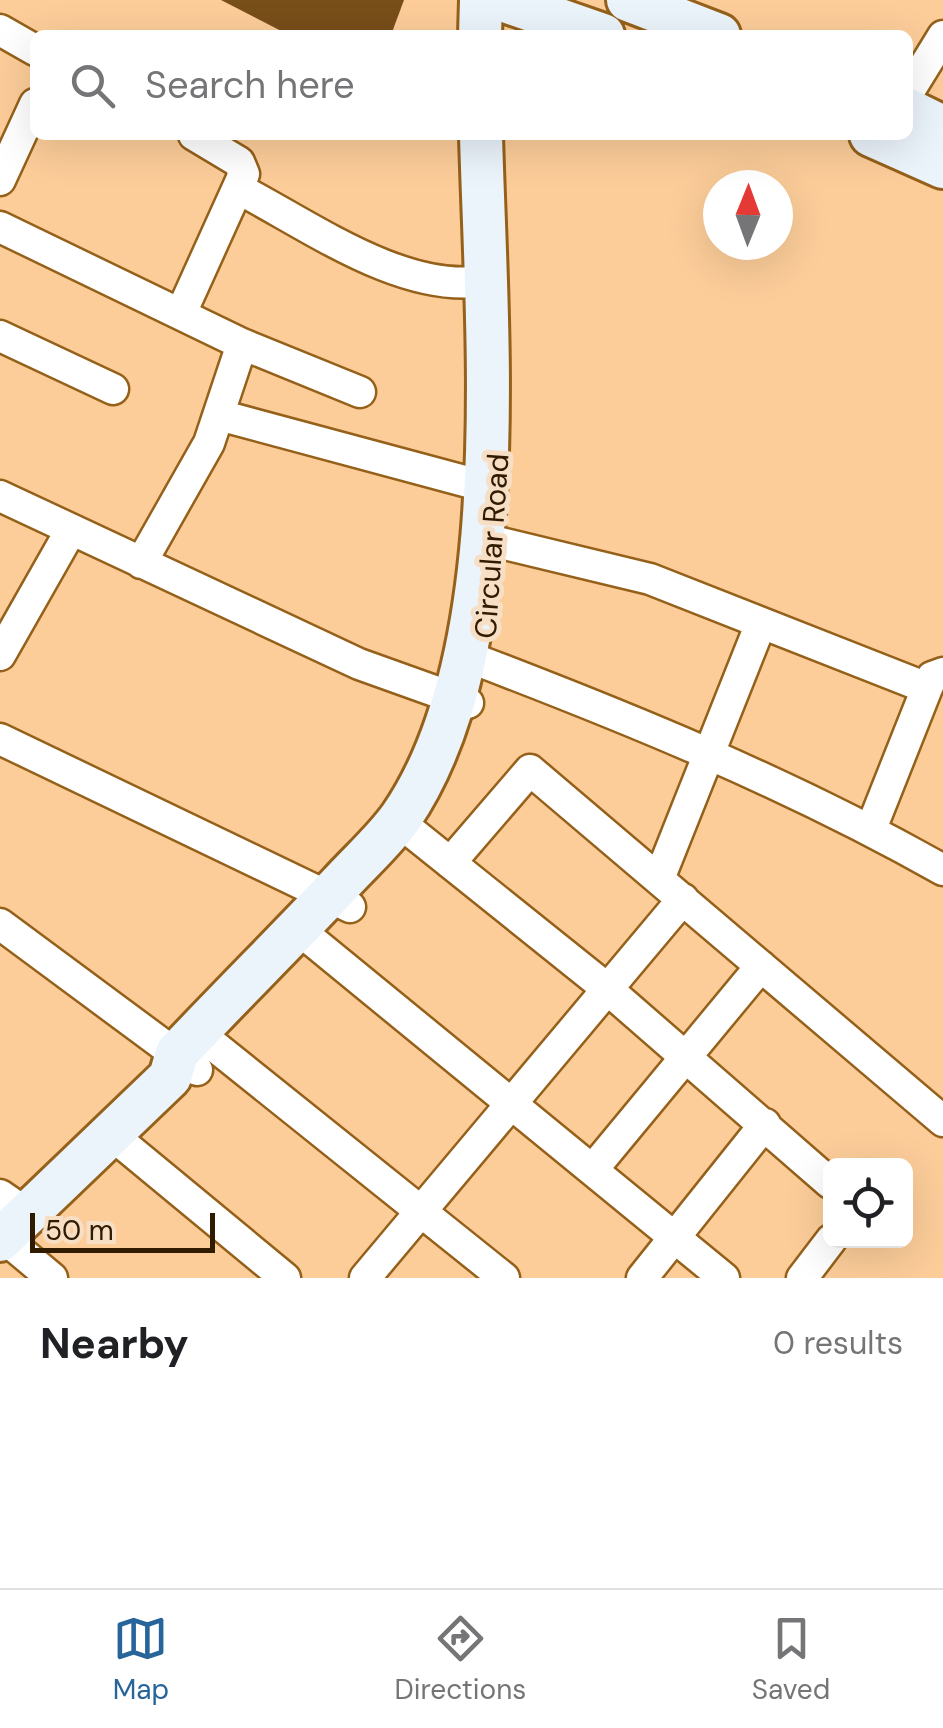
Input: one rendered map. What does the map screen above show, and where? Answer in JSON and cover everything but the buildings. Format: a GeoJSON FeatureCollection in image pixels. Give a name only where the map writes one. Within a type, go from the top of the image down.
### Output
{"type":"FeatureCollection","features":[{"type":"Feature","properties":{"kind":"main road"},"geometry":{"type":"LineString","coordinates":[[628,0],[706,30]]}},
{"type":"Feature","properties":{"kind":"main road"},"geometry":{"type":"LineString","coordinates":[[484,30],[503,8],[584,30]]}},
{"type":"Feature","properties":{"kind":"main road"},"geometry":{"type":"LineString","coordinates":[[913,112],[943,127]]}},
{"type":"Feature","properties":{"kind":"main road","name":"Circular Road"},"geometry":{"type":"LineString","coordinates":[[8,1222],[112,1135],[309,937],[405,827],[446,768],[496,577],[488,540],[484,486],[482,140]]}},
{"type":"Feature","properties":{"kind":"main road","name":"Circular Road"},"geometry":{"type":"LineString","coordinates":[[488,540],[503,140]]}},
{"type":"Feature","properties":{"kind":"main road"},"geometry":{"type":"LineString","coordinates":[[882,140],[943,167]]}},
{"type":"Feature","properties":{"kind":"street"},"geometry":{"type":"LineString","coordinates":[[0,30],[30,47]]}},
{"type":"Feature","properties":{"kind":"street"},"geometry":{"type":"LineString","coordinates":[[913,85],[943,36]]}},
{"type":"Feature","properties":{"kind":"street"},"geometry":{"type":"LineString","coordinates":[[0,180],[30,115]]}},
{"type":"Feature","properties":{"kind":"street"},"geometry":{"type":"LineString","coordinates":[[182,311],[244,174],[239,162],[202,140]]}},
{"type":"Feature","properties":{"kind":"street"},"geometry":{"type":"LineString","coordinates":[[240,189],[381,264],[425,281],[463,285],[484,281]]}},
{"type":"Feature","properties":{"kind":"street"},"geometry":{"type":"LineString","coordinates":[[0,227],[182,311],[242,344],[360,392]]}},
{"type":"Feature","properties":{"kind":"street"},"geometry":{"type":"LineString","coordinates":[[0,336],[113,388]]}},
{"type":"Feature","properties":{"kind":"street"},"geometry":{"type":"LineString","coordinates":[[141,562],[209,443],[242,344]]}},
{"type":"Feature","properties":{"kind":"street"},"geometry":{"type":"LineString","coordinates":[[219,416],[484,486]]}},
{"type":"Feature","properties":{"kind":"street"},"geometry":{"type":"LineString","coordinates":[[0,496],[359,664],[462,702]]}},
{"type":"Feature","properties":{"kind":"street"},"geometry":{"type":"LineString","coordinates":[[0,655],[72,530]]}},
{"type":"Feature","properties":{"kind":"street"},"geometry":{"type":"LineString","coordinates":[[488,540],[650,579],[761,622],[935,680],[871,829]]}},
{"type":"Feature","properties":{"kind":"street"},"geometry":{"type":"LineString","coordinates":[[659,879],[761,622]]}},
{"type":"Feature","properties":{"kind":"street"},"geometry":{"type":"LineString","coordinates":[[474,659],[708,753],[871,829],[943,870]]}},
{"type":"Feature","properties":{"kind":"street"},"geometry":{"type":"LineString","coordinates":[[0,740],[339,902]]}},
{"type":"Feature","properties":{"kind":"street"},"geometry":{"type":"LineString","coordinates":[[450,863],[530,770],[941,1114]]}},
{"type":"Feature","properties":{"kind":"street"},"geometry":{"type":"LineString","coordinates":[[405,827],[605,988],[823,1177]]}},
{"type":"Feature","properties":{"kind":"street"},"geometry":{"type":"LineString","coordinates":[[365,1278],[683,899]]}},
{"type":"Feature","properties":{"kind":"street"},"geometry":{"type":"LineString","coordinates":[[0,924],[421,1210],[504,1278]]}},
{"type":"Feature","properties":{"kind":"street"},"geometry":{"type":"LineString","coordinates":[[309,937],[724,1278]]}},
{"type":"Feature","properties":{"kind":"street"},"geometry":{"type":"LineString","coordinates":[[593,1169],[761,966]]}},
{"type":"Feature","properties":{"kind":"street"},"geometry":{"type":"LineString","coordinates":[[642,1278],[765,1124]]}},
{"type":"Feature","properties":{"kind":"street"},"geometry":{"type":"LineString","coordinates":[[112,1135],[285,1278]]}},
{"type":"Feature","properties":{"kind":"street"},"geometry":{"type":"LineString","coordinates":[[8,1222],[52,1278]]}},
{"type":"Feature","properties":{"kind":"street"},"geometry":{"type":"LineString","coordinates":[[802,1278],[826,1248]]}}]}
